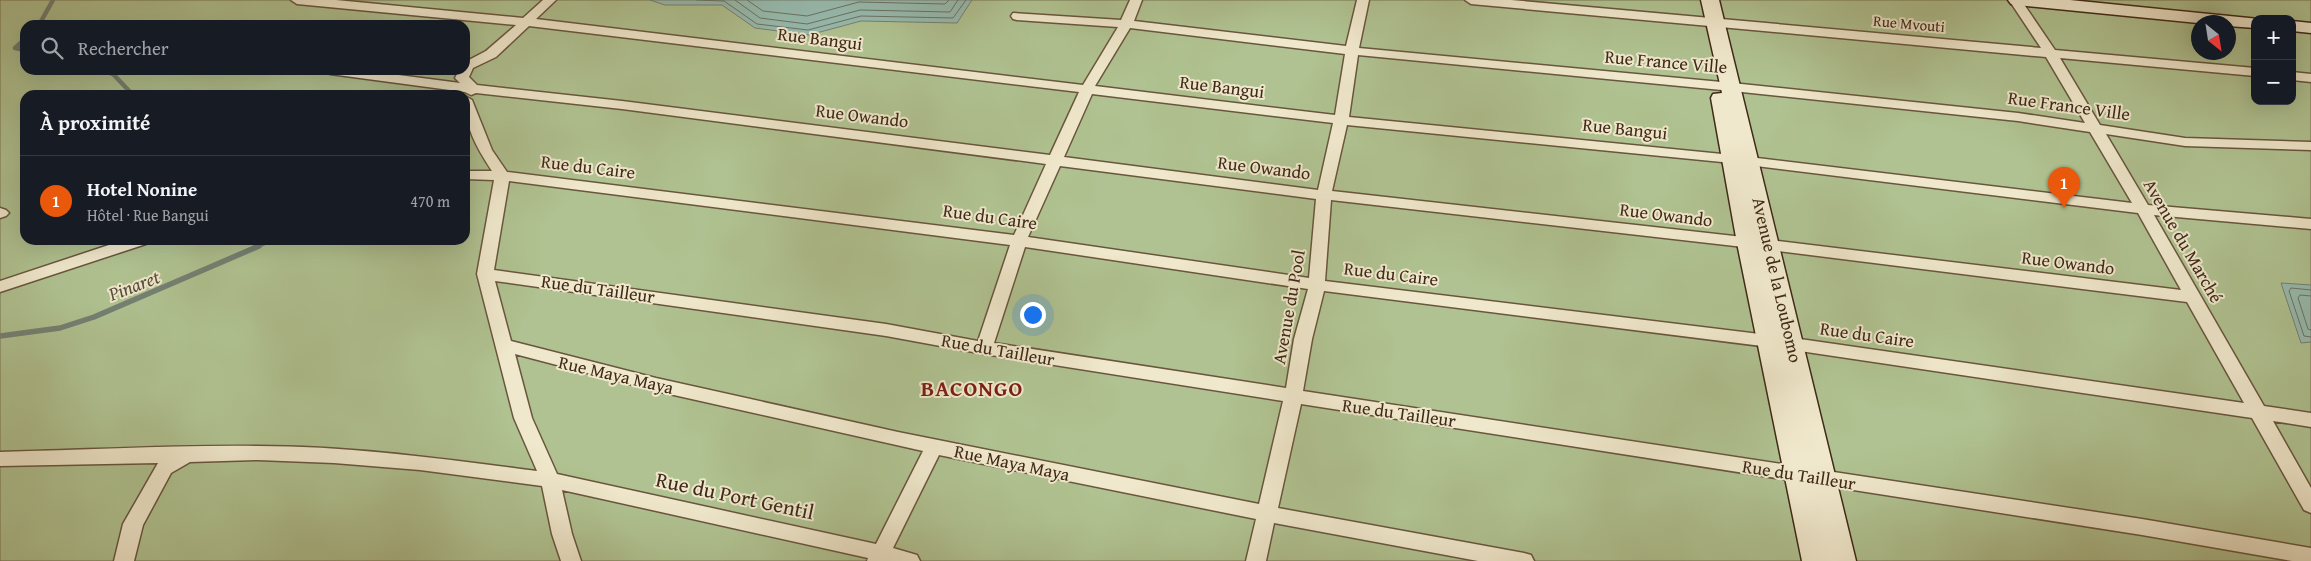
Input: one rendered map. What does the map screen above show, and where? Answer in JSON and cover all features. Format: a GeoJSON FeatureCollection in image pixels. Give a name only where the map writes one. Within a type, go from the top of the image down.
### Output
{"type":"FeatureCollection","features":[{"type":"Feature","properties":{"kind":"street","name":"Rue Bangui"},"geometry":{"type":"LineString","coordinates":[[297,0],[528,22],[1341,120],[1741,161],[2143,209],[2311,224]]}},
{"type":"Feature","properties":{"kind":"street"},"geometry":{"type":"LineString","coordinates":[[470,65],[491,54],[550,0]]}},
{"type":"Feature","properties":{"kind":"street"},"geometry":{"type":"LineString","coordinates":[[984,348],[1019,241],[1087,90],[1126,24],[1136,0]]}},
{"type":"Feature","properties":{"kind":"street","name":"Avenue du Pool"},"geometry":{"type":"LineString","coordinates":[[1256,561],[1293,397],[1303,339],[1317,285],[1324,195],[1341,120],[1352,51],[1363,0]]}},
{"type":"Feature","properties":{"kind":"street","name":"Rue Mvouti"},"geometry":{"type":"LineString","coordinates":[[1471,0],[1704,15],[2251,72]]}},
{"type":"Feature","properties":{"kind":"street","name":"Avenue de la Loubomo"},"geometry":{"type":"LineString","coordinates":[[1710,0],[1704,15],[1725,86],[1759,244],[1769,341],[1816,561]]}},
{"type":"Feature","properties":{"kind":"street"},"geometry":{"type":"LineString","coordinates":[[2016,0],[2251,23]]}},
{"type":"Feature","properties":{"kind":"street","name":"Avenue du Marché"},"geometry":{"type":"LineString","coordinates":[[2016,0],[2143,209],[2311,505]]}},
{"type":"Feature","properties":{"kind":"street","name":"Rue France Ville"},"geometry":{"type":"LineString","coordinates":[[1017,16],[1126,24],[1352,51],[1725,86],[2018,117],[2185,142],[2311,146]]}},
{"type":"Feature","properties":{"kind":"street"},"geometry":{"type":"LineString","coordinates":[[2296,26],[2311,28]]}},
{"type":"Feature","properties":{"kind":"street","name":"Rue Owando"},"geometry":{"type":"LineString","coordinates":[[357,75],[436,90]]}},
{"type":"Feature","properties":{"kind":"street"},"geometry":{"type":"LineString","coordinates":[[464,75],[462,78],[466,90]]}},
{"type":"Feature","properties":{"kind":"street"},"geometry":{"type":"LineString","coordinates":[[2296,76],[2311,78]]}},
{"type":"Feature","properties":{"kind":"street","name":"Rue Owando"},"geometry":{"type":"LineString","coordinates":[[470,96],[622,105],[1324,195],[1759,244],[2193,297]]}},
{"type":"Feature","properties":{"kind":"street"},"geometry":{"type":"LineString","coordinates":[[470,102],[485,150],[502,176],[485,274],[523,418],[550,480],[562,534],[571,561]]}},
{"type":"Feature","properties":{"kind":"street","name":"Rue du Caire"},"geometry":{"type":"LineString","coordinates":[[470,175],[502,176],[1019,241],[1317,285],[1793,344],[2311,420]]}},
{"type":"Feature","properties":{"kind":"street","name":"Avenue de la Loubomo"},"geometry":{"type":"LineString","coordinates":[[1759,244],[1793,344],[1842,561]]}},
{"type":"Feature","properties":{"kind":"street"},"geometry":{"type":"LineString","coordinates":[[0,287],[125,245]]}},
{"type":"Feature","properties":{"kind":"street","name":"Rue du Tailleur"},"geometry":{"type":"LineString","coordinates":[[485,274],[886,330],[984,348],[2142,527],[2311,556]]}},
{"type":"Feature","properties":{"kind":"street","name":"Rue Maya Maya"},"geometry":{"type":"LineString","coordinates":[[503,345],[609,374],[934,447],[1266,515],[1524,561]]}},
{"type":"Feature","properties":{"kind":"street"},"geometry":{"type":"LineString","coordinates":[[879,557],[934,447]]}},
{"type":"Feature","properties":{"kind":"street","name":"Rue du Port Gentil"},"geometry":{"type":"LineString","coordinates":[[0,459],[258,453],[334,456],[420,463],[550,480],[879,557],[910,561]]}},
{"type":"Feature","properties":{"kind":"street"},"geometry":{"type":"LineString","coordinates":[[124,561],[132,524],[164,468],[188,455]]}},
{"type":"Feature","properties":{"kind":"green space"},"geometry":{"type":"Polygon","coordinates":[[[0,0],[2311,0],[2311,561],[0,561],[0,0]]]}},
{"type":"Feature","properties":{"kind":"water"},"geometry":{"type":"Polygon","coordinates":[[[650,0],[972,0],[957,23],[861,21],[809,35],[755,28],[722,5],[665,5],[650,0]]]}},
{"type":"Feature","properties":{"kind":"water"},"geometry":{"type":"Polygon","coordinates":[[[2281,283],[2311,285],[2311,342],[2301,343],[2281,283]]]}},
{"type":"Feature","properties":{"kind":"waterway","name":"Pinaret"},"geometry":{"type":"LineString","coordinates":[[42,20],[53,0]]}},
{"type":"Feature","properties":{"kind":"waterway","name":"Pinaret"},"geometry":{"type":"LineString","coordinates":[[20,44],[15,48],[20,49]]}},
{"type":"Feature","properties":{"kind":"waterway","name":"Pinaret"},"geometry":{"type":"LineString","coordinates":[[114,75],[128,90]]}},
{"type":"Feature","properties":{"kind":"waterway","name":"Pinaret"},"geometry":{"type":"LineString","coordinates":[[255,247],[260,245]]}},
{"type":"Feature","properties":{"kind":"waterway","name":"Pinaret"},"geometry":{"type":"LineString","coordinates":[[0,336],[60,328],[94,317],[259,246]]}},
{"type":"Feature","properties":{"kind":"place","name":"Hotel Nonine"},"geometry":{"type":"Point","coordinates":[2064,208]}},
{"type":"Feature","properties":{"kind":"district","name":"BACONGO"},"geometry":{"type":"Point","coordinates":[972,388]}}]}
